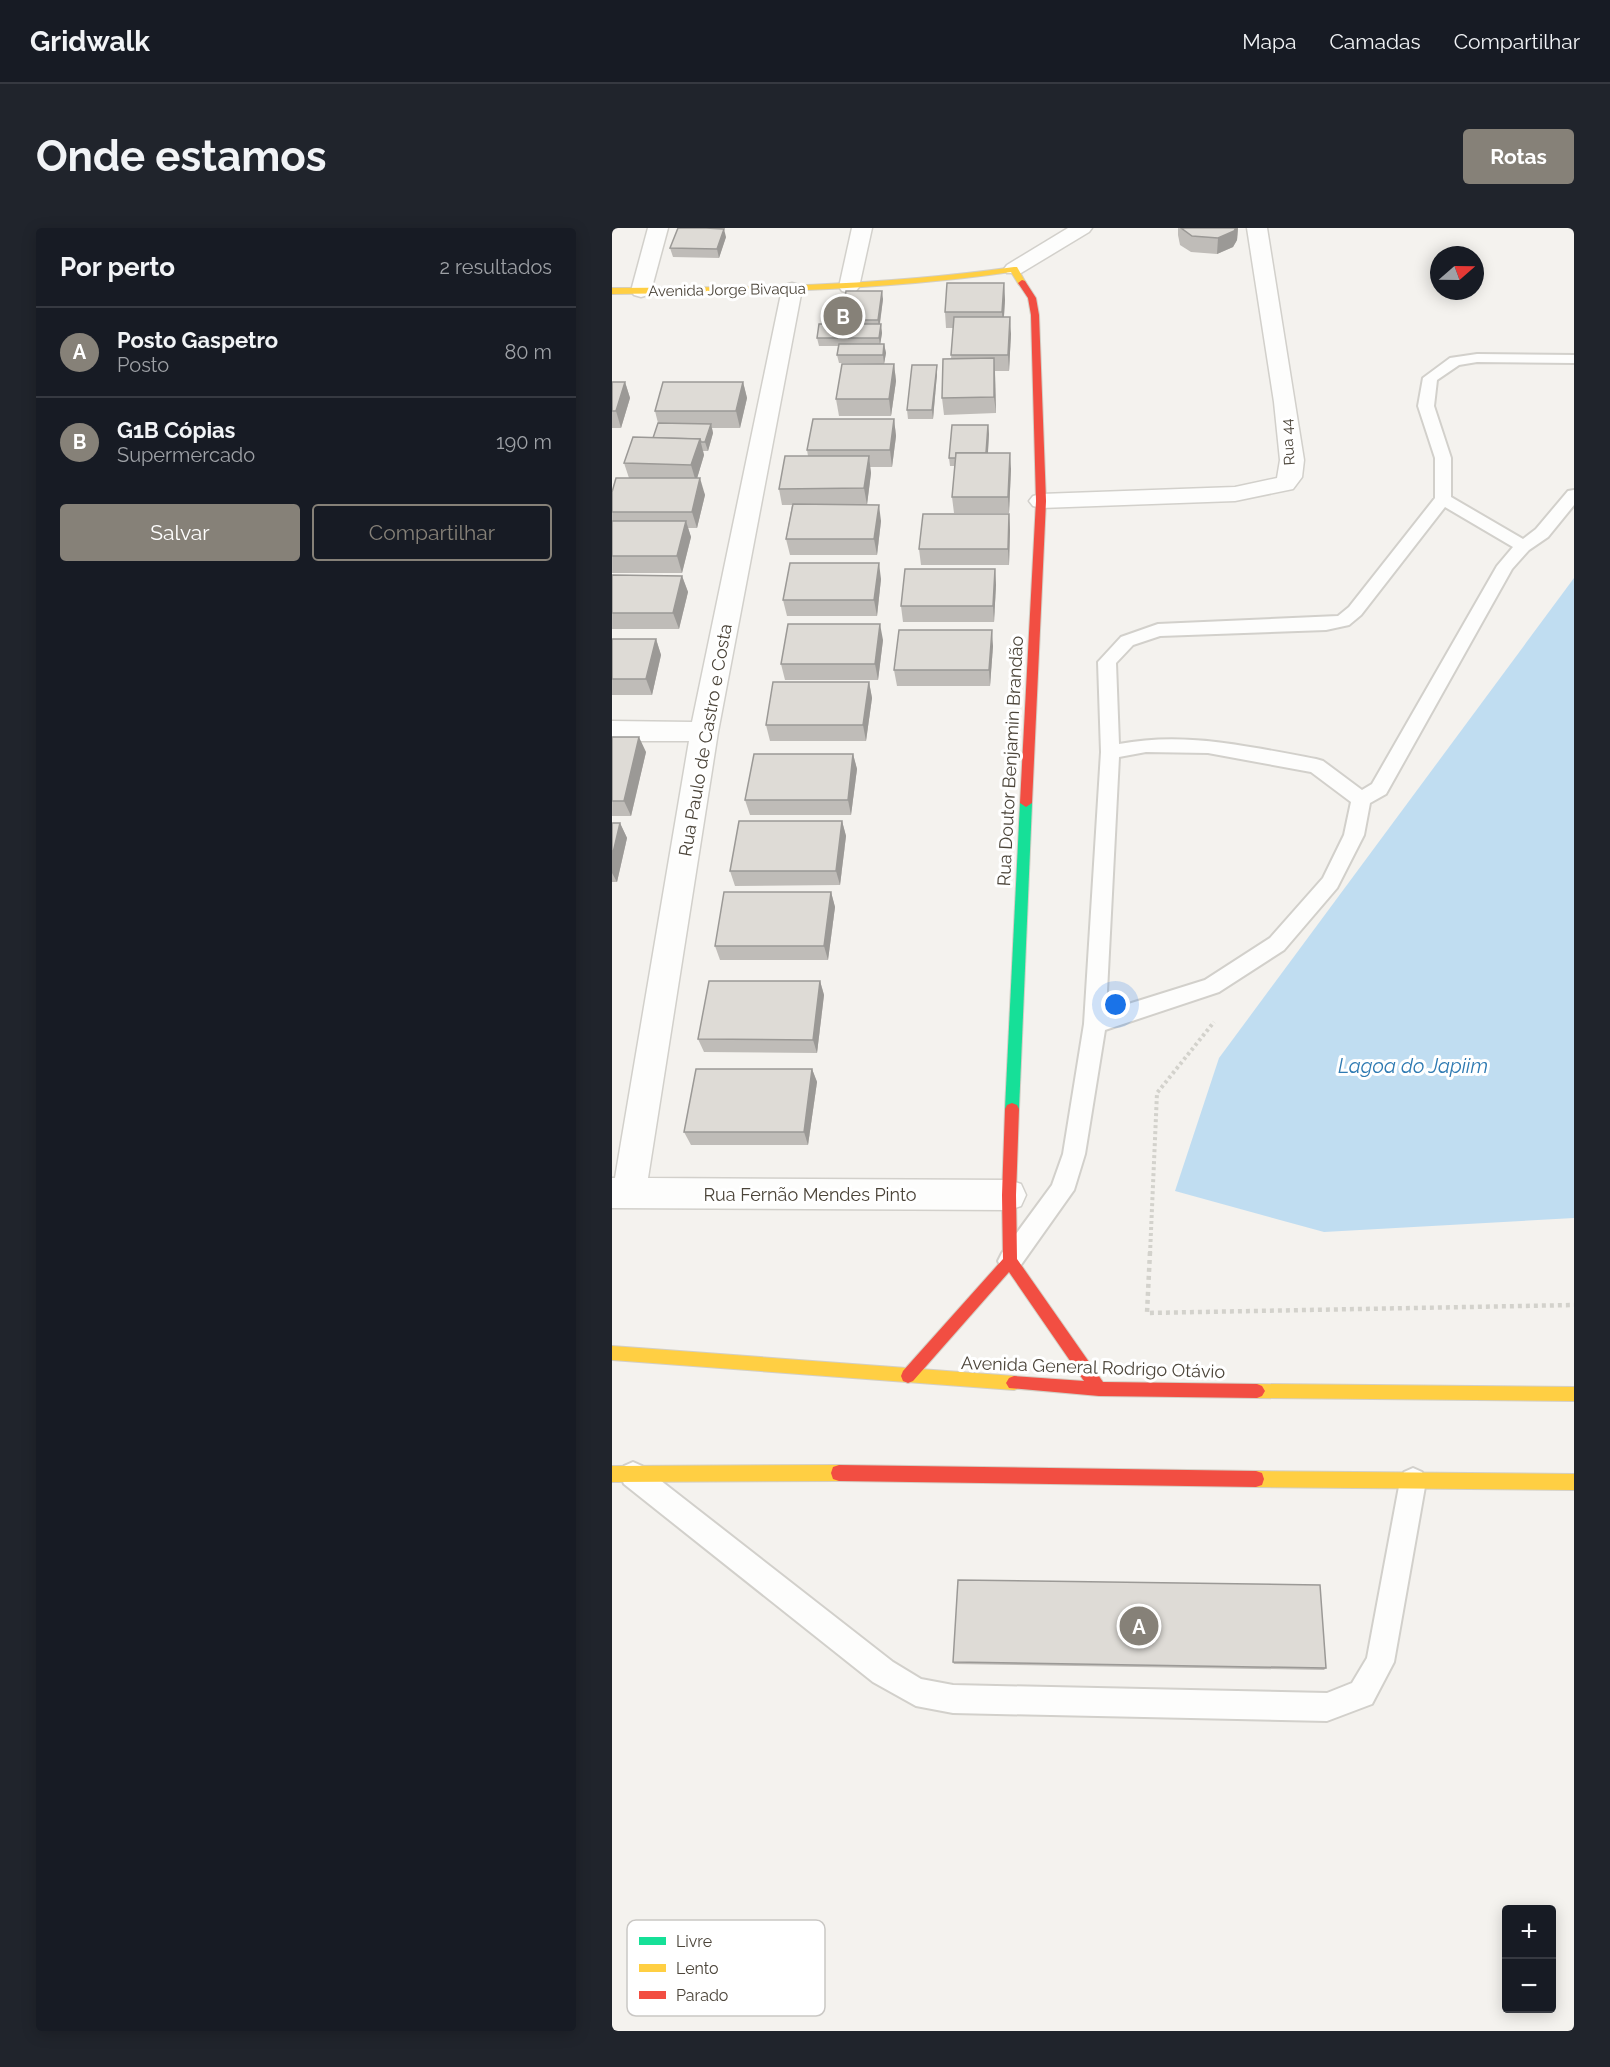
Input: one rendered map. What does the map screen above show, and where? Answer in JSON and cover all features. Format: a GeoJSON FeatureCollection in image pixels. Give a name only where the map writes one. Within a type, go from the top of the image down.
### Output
{"type":"FeatureCollection","features":[{"type":"Feature","properties":{"kind":"street"},"geometry":{"type":"LineString","coordinates":[[641,291],[658,228]]}},
{"type":"Feature","properties":{"kind":"street"},"geometry":{"type":"LineString","coordinates":[[849,287],[862,228]]}},
{"type":"Feature","properties":{"kind":"street","name":"Avenida Jorge Bivaqua"},"geometry":{"type":"LineString","coordinates":[[612,291],[792,289],[964,279],[1014,269],[1082,228]]}},
{"type":"Feature","properties":{"kind":"street","name":"Rua 44"},"geometry":{"type":"LineString","coordinates":[[1041,501],[1235,494],[1285,484],[1290,477],[1292,460],[1257,228]]}},
{"type":"Feature","properties":{"kind":"street","name":"Rua Doutor Benjamin Brandão"},"geometry":{"type":"LineString","coordinates":[[1010,1261],[1009,1195],[1041,501],[1035,315],[1032,298],[1014,269]]}},
{"type":"Feature","properties":{"kind":"street","name":"Rua Paulo de Castro e Costa"},"geometry":{"type":"LineString","coordinates":[[620,1193],[704,732],[792,289]]}},
{"type":"Feature","properties":{"kind":"street"},"geometry":{"type":"LineString","coordinates":[[612,731],[704,732]]}},
{"type":"Feature","properties":{"kind":"street","name":"Rua Fernão Mendes Pinto"},"geometry":{"type":"LineString","coordinates":[[620,1193],[1009,1195]]}},
{"type":"Feature","properties":{"kind":"street"},"geometry":{"type":"LineString","coordinates":[[908,1376],[1010,1261],[1099,1389]]}},
{"type":"Feature","properties":{"kind":"street","name":"Avenida General Rodrigo Otávio"},"geometry":{"type":"LineString","coordinates":[[612,1353],[1099,1389],[1574,1394]]}},
{"type":"Feature","properties":{"kind":"street"},"geometry":{"type":"LineString","coordinates":[[622,1474],[901,1473],[1574,1482]]}},
{"type":"Feature","properties":{"kind":"lane"},"geometry":{"type":"LineString","coordinates":[[1010,1261],[1062,1190],[1074,1154],[1095,1024],[1110,752],[1107,662],[1127,641],[1158,630],[1326,624],[1343,621],[1354,611],[1443,499],[1443,458],[1426,406],[1430,378],[1455,361],[1477,358],[1574,359]]}},
{"type":"Feature","properties":{"kind":"lane"},"geometry":{"type":"LineString","coordinates":[[1095,1024],[1212,986],[1277,944],[1330,883],[1354,835],[1361,799],[1379,789],[1505,566],[1523,546],[1542,533],[1574,495]]}},
{"type":"Feature","properties":{"kind":"lane"},"geometry":{"type":"LineString","coordinates":[[1443,499],[1523,546]]}},
{"type":"Feature","properties":{"kind":"lane"},"geometry":{"type":"LineString","coordinates":[[1110,752],[1146,746],[1208,746],[1316,766],[1361,799]]}},
{"type":"Feature","properties":{"kind":"lane"},"geometry":{"type":"LineString","coordinates":[[622,1474],[883,1672],[916,1692],[953,1699],[1327,1707],[1362,1694],[1380,1662],[1413,1481]]}},
{"type":"Feature","properties":{"kind":"path"},"geometry":{"type":"LineString","coordinates":[[1221,1014],[1157,1093],[1147,1313],[1574,1305]]}},
{"type":"Feature","properties":{"kind":"water","name":"Lagoa do Japiim"},"geometry":{"type":"Polygon","coordinates":[[[1574,578],[1574,1218],[1324,1232],[1175,1191],[1219,1058],[1574,578]]]}},
{"type":"Feature","properties":{"kind":"building"},"geometry":{"type":"Polygon","coordinates":[[[678,228],[724,229],[717,249],[670,248],[678,228]]]}},
{"type":"Feature","properties":{"kind":"building"},"geometry":{"type":"Polygon","coordinates":[[[1181,228],[1236,228],[1218,238],[1192,236],[1181,228]]]}},
{"type":"Feature","properties":{"kind":"building"},"geometry":{"type":"Polygon","coordinates":[[[947,283],[1004,283],[1002,312],[945,312],[947,283]]]}},
{"type":"Feature","properties":{"kind":"building"},"geometry":{"type":"Polygon","coordinates":[[[846,291],[882,291],[878,320],[841,320],[846,291]]]}},
{"type":"Feature","properties":{"kind":"building"},"geometry":{"type":"Polygon","coordinates":[[[954,317],[1010,317],[1008,355],[951,355],[954,317]]]}},
{"type":"Feature","properties":{"kind":"building"},"geometry":{"type":"Polygon","coordinates":[[[819,324],[881,324],[879,338],[817,338],[819,324]]]}},
{"type":"Feature","properties":{"kind":"building"},"geometry":{"type":"Polygon","coordinates":[[[839,344],[884,344],[883,355],[837,355],[839,344]]]}},
{"type":"Feature","properties":{"kind":"building"},"geometry":{"type":"Polygon","coordinates":[[[994,358],[994,397],[942,398],[943,359],[994,358]]]}},
{"type":"Feature","properties":{"kind":"building"},"geometry":{"type":"Polygon","coordinates":[[[842,364],[894,364],[889,399],[836,399],[842,364]]]}},
{"type":"Feature","properties":{"kind":"building"},"geometry":{"type":"Polygon","coordinates":[[[912,365],[937,365],[932,410],[907,410],[912,365]]]}},
{"type":"Feature","properties":{"kind":"building"},"geometry":{"type":"Polygon","coordinates":[[[612,382],[625,382],[616,411],[612,411],[612,382]]]}},
{"type":"Feature","properties":{"kind":"building"},"geometry":{"type":"Polygon","coordinates":[[[663,382],[743,382],[736,411],[655,411],[663,382]]]}},
{"type":"Feature","properties":{"kind":"building"},"geometry":{"type":"Polygon","coordinates":[[[813,419],[894,419],[890,450],[807,450],[813,419]]]}},
{"type":"Feature","properties":{"kind":"building"},"geometry":{"type":"Polygon","coordinates":[[[658,423],[711,424],[705,442],[701,442],[700,439],[653,438],[658,423]]]}},
{"type":"Feature","properties":{"kind":"building"},"geometry":{"type":"Polygon","coordinates":[[[952,425],[988,425],[986,453],[956,453],[956,458],[949,458],[952,425]]]}},
{"type":"Feature","properties":{"kind":"building"},"geometry":{"type":"Polygon","coordinates":[[[633,437],[700,439],[691,465],[624,463],[633,437]]]}},
{"type":"Feature","properties":{"kind":"building"},"geometry":{"type":"Polygon","coordinates":[[[956,453],[1010,453],[1008,497],[952,497],[956,453]]]}},
{"type":"Feature","properties":{"kind":"building"},"geometry":{"type":"Polygon","coordinates":[[[785,456],[869,456],[864,488],[779,489],[785,456]]]}},
{"type":"Feature","properties":{"kind":"building"},"geometry":{"type":"Polygon","coordinates":[[[616,478],[700,478],[692,512],[612,512],[612,492],[616,478]]]}},
{"type":"Feature","properties":{"kind":"building"},"geometry":{"type":"Polygon","coordinates":[[[793,504],[879,505],[874,539],[786,539],[793,504]]]}},
{"type":"Feature","properties":{"kind":"building"},"geometry":{"type":"Polygon","coordinates":[[[923,514],[1009,514],[1008,549],[919,549],[923,514]]]}},
{"type":"Feature","properties":{"kind":"building"},"geometry":{"type":"Polygon","coordinates":[[[612,521],[686,521],[677,556],[612,556],[612,521]]]}},
{"type":"Feature","properties":{"kind":"building"},"geometry":{"type":"Polygon","coordinates":[[[790,563],[879,563],[874,600],[783,600],[790,563]]]}},
{"type":"Feature","properties":{"kind":"building"},"geometry":{"type":"Polygon","coordinates":[[[905,569],[995,569],[993,606],[901,606],[905,569]]]}},
{"type":"Feature","properties":{"kind":"building"},"geometry":{"type":"Polygon","coordinates":[[[612,575],[682,576],[673,613],[612,613],[612,575]]]}},
{"type":"Feature","properties":{"kind":"building"},"geometry":{"type":"Polygon","coordinates":[[[788,624],[880,624],[875,664],[781,664],[788,624]]]}},
{"type":"Feature","properties":{"kind":"building"},"geometry":{"type":"Polygon","coordinates":[[[899,630],[992,630],[989,670],[894,670],[899,630]]]}},
{"type":"Feature","properties":{"kind":"building"},"geometry":{"type":"Polygon","coordinates":[[[612,639],[656,639],[646,679],[612,679],[612,639]]]}},
{"type":"Feature","properties":{"kind":"building"},"geometry":{"type":"Polygon","coordinates":[[[773,682],[869,682],[863,725],[766,725],[773,682]]]}},
{"type":"Feature","properties":{"kind":"building"},"geometry":{"type":"Polygon","coordinates":[[[612,737],[639,737],[624,801],[612,801],[612,737]]]}},
{"type":"Feature","properties":{"kind":"building"},"geometry":{"type":"Polygon","coordinates":[[[754,754],[853,754],[848,800],[745,800],[754,754]]]}},
{"type":"Feature","properties":{"kind":"building"},"geometry":{"type":"Polygon","coordinates":[[[739,821],[842,821],[836,871],[730,871],[739,821]]]}},
{"type":"Feature","properties":{"kind":"building"},"geometry":{"type":"Polygon","coordinates":[[[612,823],[620,823],[612,857],[612,823]]]}},
{"type":"Feature","properties":{"kind":"building"},"geometry":{"type":"Polygon","coordinates":[[[724,892],[831,892],[824,946],[715,946],[724,892]]]}},
{"type":"Feature","properties":{"kind":"building"},"geometry":{"type":"Polygon","coordinates":[[[709,981],[820,981],[813,1040],[698,1039],[709,981]]]}},
{"type":"Feature","properties":{"kind":"building"},"geometry":{"type":"Polygon","coordinates":[[[696,1069],[812,1069],[804,1132],[684,1132],[696,1069]]]}},
{"type":"Feature","properties":{"kind":"building"},"geometry":{"type":"Polygon","coordinates":[[[958,1580],[1320,1585],[1326,1668],[953,1662],[958,1580]]]}},
{"type":"Feature","properties":{"kind":"traffic: fast"},"geometry":{"type":"LineString","coordinates":[[1012,1109],[1026,803]]}},
{"type":"Feature","properties":{"kind":"traffic: slow"},"geometry":{"type":"LineString","coordinates":[[612,291],[814,288],[914,282],[1014,269],[1022,283]]}},
{"type":"Feature","properties":{"kind":"traffic: slow"},"geometry":{"type":"LineString","coordinates":[[612,1353],[1014,1383]]}},
{"type":"Feature","properties":{"kind":"traffic: slow"},"geometry":{"type":"LineString","coordinates":[[1257,1391],[1574,1394]]}},
{"type":"Feature","properties":{"kind":"traffic: slow"},"geometry":{"type":"LineString","coordinates":[[612,1474],[839,1473]]}},
{"type":"Feature","properties":{"kind":"traffic: slow"},"geometry":{"type":"LineString","coordinates":[[1256,1479],[1574,1482]]}},
{"type":"Feature","properties":{"kind":"traffic: jam"},"geometry":{"type":"LineString","coordinates":[[1022,283],[1032,298],[1035,315],[1041,501],[1026,803]]}},
{"type":"Feature","properties":{"kind":"traffic: jam"},"geometry":{"type":"LineString","coordinates":[[1012,1109],[1009,1195],[1010,1261],[1099,1389]]}},
{"type":"Feature","properties":{"kind":"traffic: jam"},"geometry":{"type":"LineString","coordinates":[[908,1376],[1010,1261]]}},
{"type":"Feature","properties":{"kind":"traffic: jam"},"geometry":{"type":"LineString","coordinates":[[1014,1383],[1099,1389],[1257,1391]]}},
{"type":"Feature","properties":{"kind":"traffic: jam"},"geometry":{"type":"LineString","coordinates":[[839,1473],[1256,1479]]}},
{"type":"Feature","properties":{"kind":"place","name":"G1B Cópias"},"geometry":{"type":"Point","coordinates":[843,316]}},
{"type":"Feature","properties":{"kind":"place","name":"Posto Gaspetro"},"geometry":{"type":"Point","coordinates":[1139,1626]}}]}
